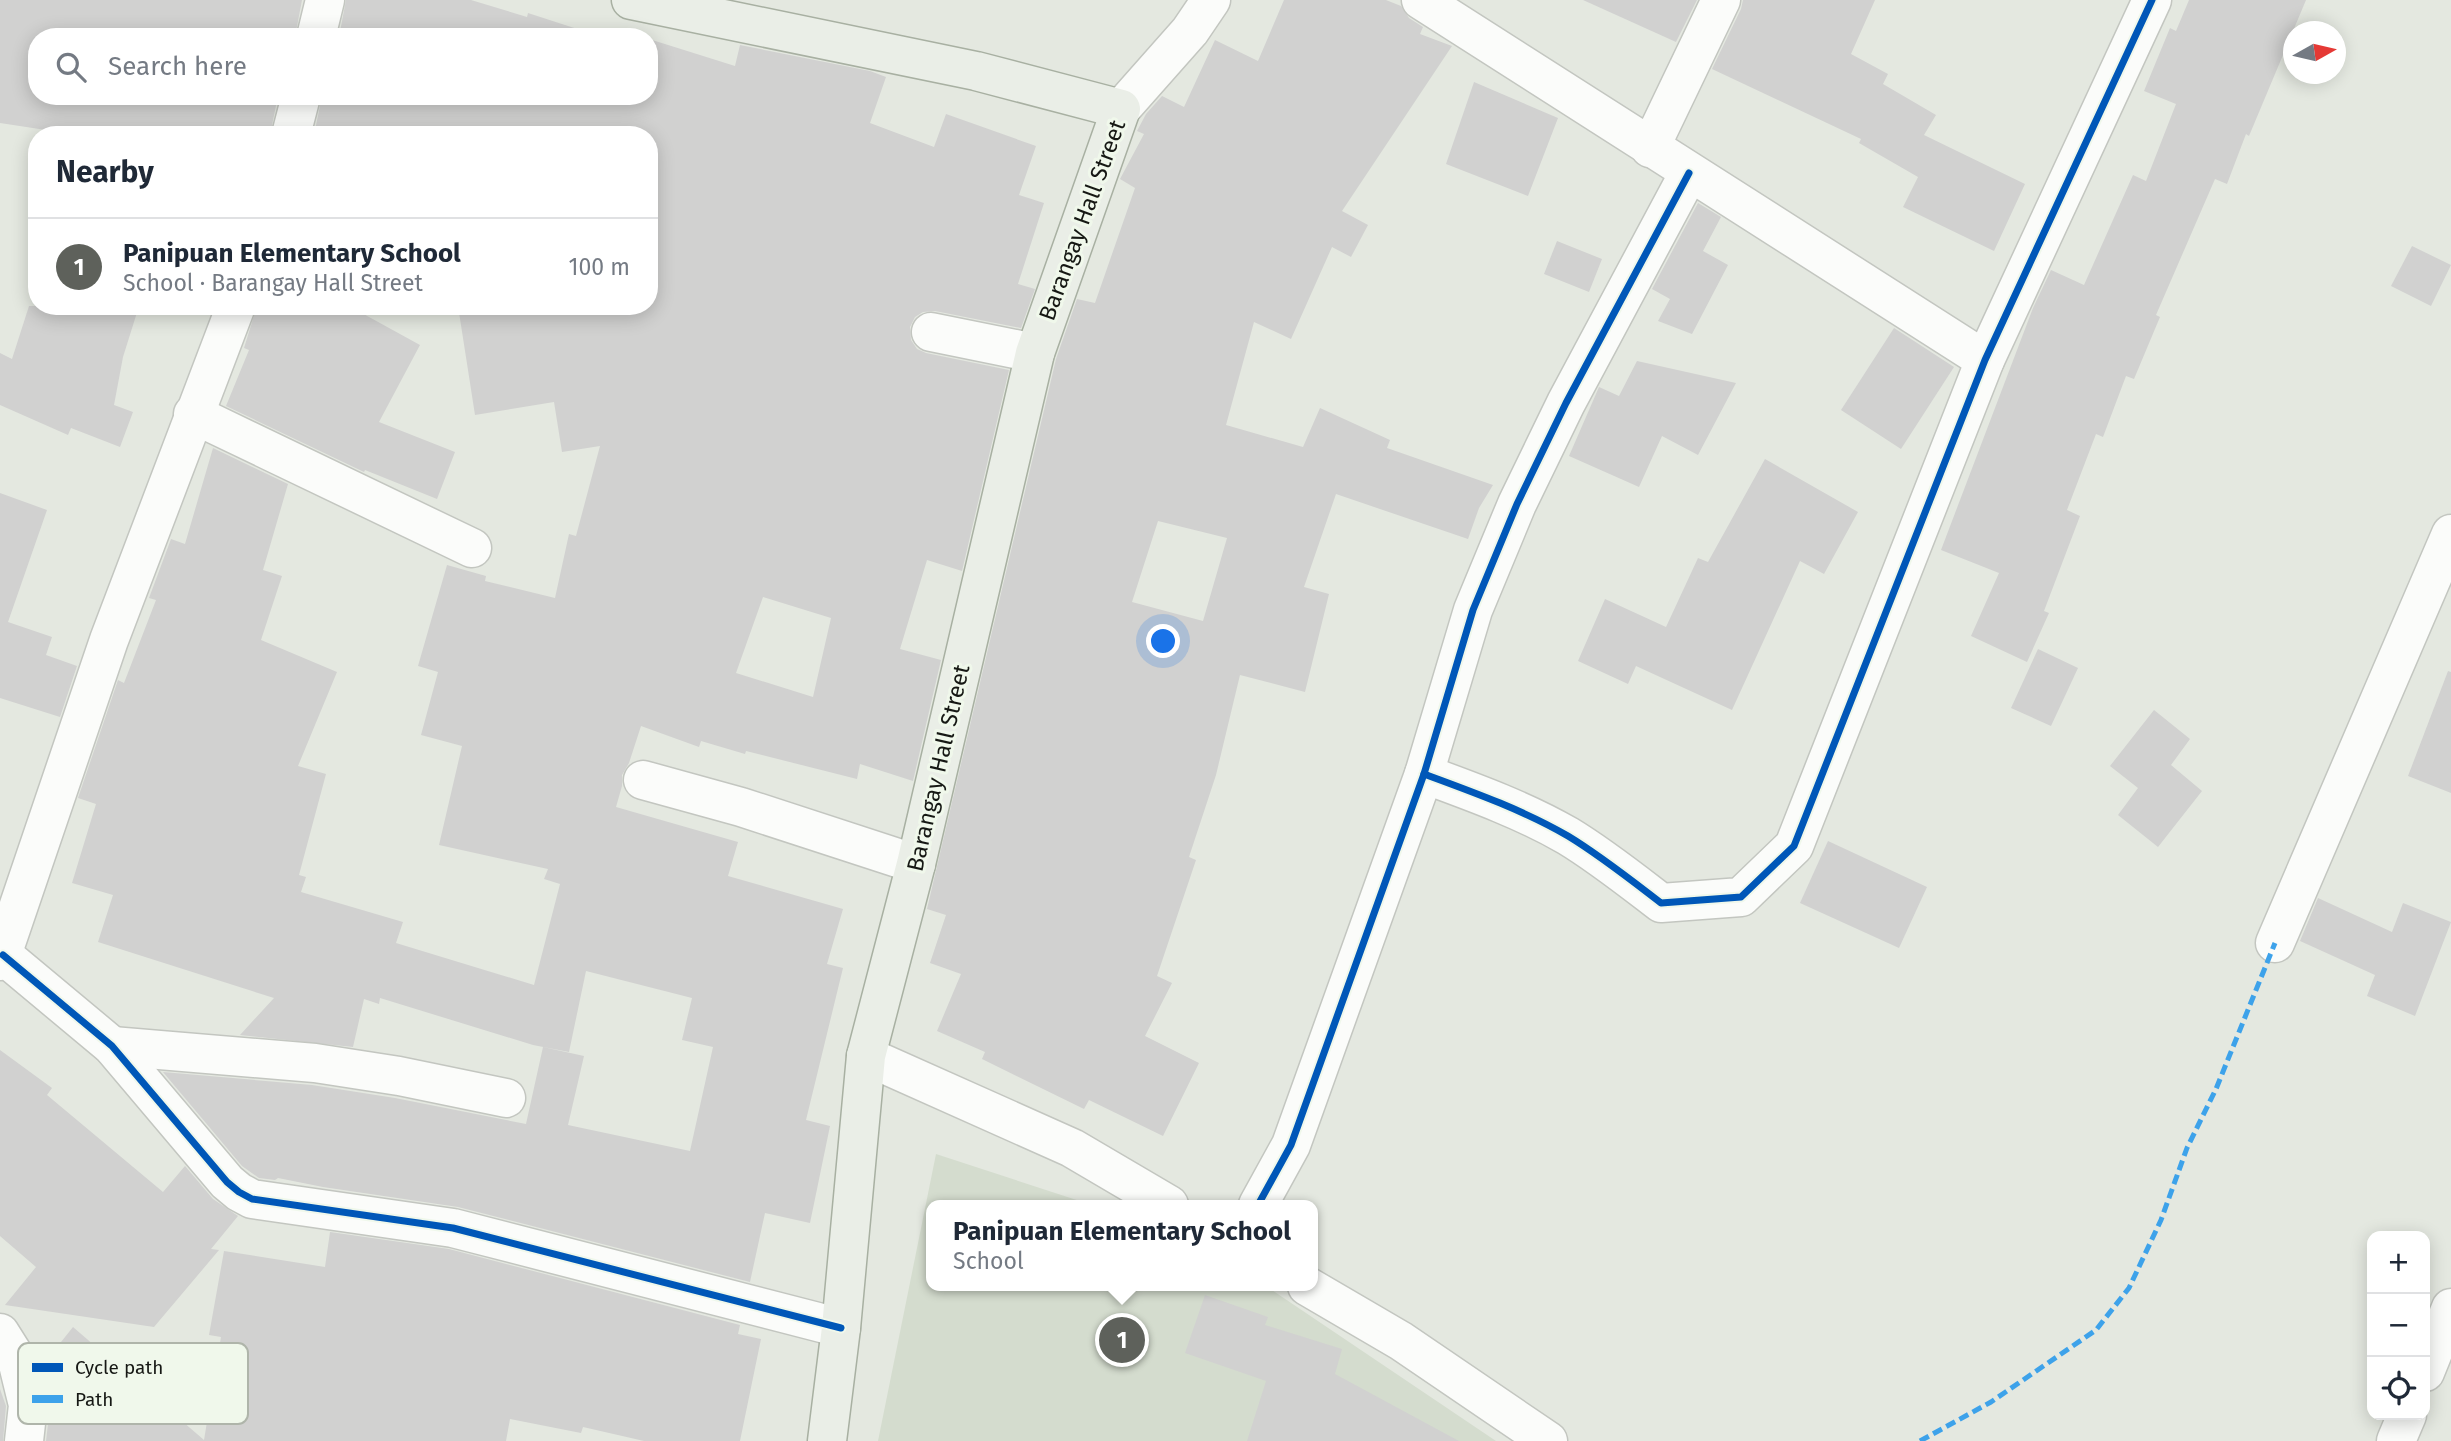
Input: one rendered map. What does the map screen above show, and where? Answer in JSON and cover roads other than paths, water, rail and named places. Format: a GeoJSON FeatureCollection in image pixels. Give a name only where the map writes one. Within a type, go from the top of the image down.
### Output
{"type":"FeatureCollection","features":[{"type":"Feature","properties":{"kind":"main road"},"geometry":{"type":"LineString","coordinates":[[631,0],[976,71],[1121,109]]}},
{"type":"Feature","properties":{"kind":"main road","name":"Barangay Hall Street"},"geometry":{"type":"LineString","coordinates":[[827,1441],[841,1328],[866,1056],[916,864],[1035,353],[1121,109]]}},
{"type":"Feature","properties":{"kind":"street"},"geometry":{"type":"LineString","coordinates":[[318,28],[325,0]]}},
{"type":"Feature","properties":{"kind":"street"},"geometry":{"type":"LineString","coordinates":[[1121,109],[1189,31],[1211,0]]}},
{"type":"Feature","properties":{"kind":"street"},"geometry":{"type":"LineString","coordinates":[[1421,0],[1985,360]]}},
{"type":"Feature","properties":{"kind":"street"},"geometry":{"type":"LineString","coordinates":[[1650,148],[1721,0]]}},
{"type":"Feature","properties":{"kind":"street"},"geometry":{"type":"LineString","coordinates":[[1424,774],[1513,808],[1568,836],[1661,903],[1741,897],[1794,846],[1985,360],[2152,0]]}},
{"type":"Feature","properties":{"kind":"street"},"geometry":{"type":"LineString","coordinates":[[293,126],[299,105]]}},
{"type":"Feature","properties":{"kind":"street"},"geometry":{"type":"LineString","coordinates":[[1261,1200],[1291,1144],[1424,774],[1472,610],[1517,504],[1566,403],[1689,173]]}},
{"type":"Feature","properties":{"kind":"street"},"geometry":{"type":"LineString","coordinates":[[232,315],[109,640],[2,958],[112,1046],[227,1182],[252,1199],[453,1228],[841,1328]]}},
{"type":"Feature","properties":{"kind":"street"},"geometry":{"type":"LineString","coordinates":[[931,332],[1035,353]]}},
{"type":"Feature","properties":{"kind":"street"},"geometry":{"type":"LineString","coordinates":[[194,414],[472,548]]}},
{"type":"Feature","properties":{"kind":"street"},"geometry":{"type":"LineString","coordinates":[[2275,943],[2451,534]]}},
{"type":"Feature","properties":{"kind":"street"},"geometry":{"type":"LineString","coordinates":[[643,780],[740,807],[916,864]]}},
{"type":"Feature","properties":{"kind":"street"},"geometry":{"type":"LineString","coordinates":[[112,1046],[315,1063],[399,1076],[506,1098]]}},
{"type":"Feature","properties":{"kind":"street"},"geometry":{"type":"LineString","coordinates":[[866,1056],[1072,1148],[1160,1200]]}},
{"type":"Feature","properties":{"kind":"street"},"geometry":{"type":"LineString","coordinates":[[1316,1291],[1401,1341],[1548,1441]]}},
{"type":"Feature","properties":{"kind":"street"},"geometry":{"type":"LineString","coordinates":[[2430,1360],[2451,1308]]}},
{"type":"Feature","properties":{"kind":"street"},"geometry":{"type":"LineString","coordinates":[[0,1333],[18,1364]]}},
{"type":"Feature","properties":{"kind":"street"},"geometry":{"type":"LineString","coordinates":[[2396,1441],[2405,1420]]}},
{"type":"Feature","properties":{"kind":"place","name":"Panipuan Elementary School"},"geometry":{"type":"Point","coordinates":[1122,1340]}}]}
